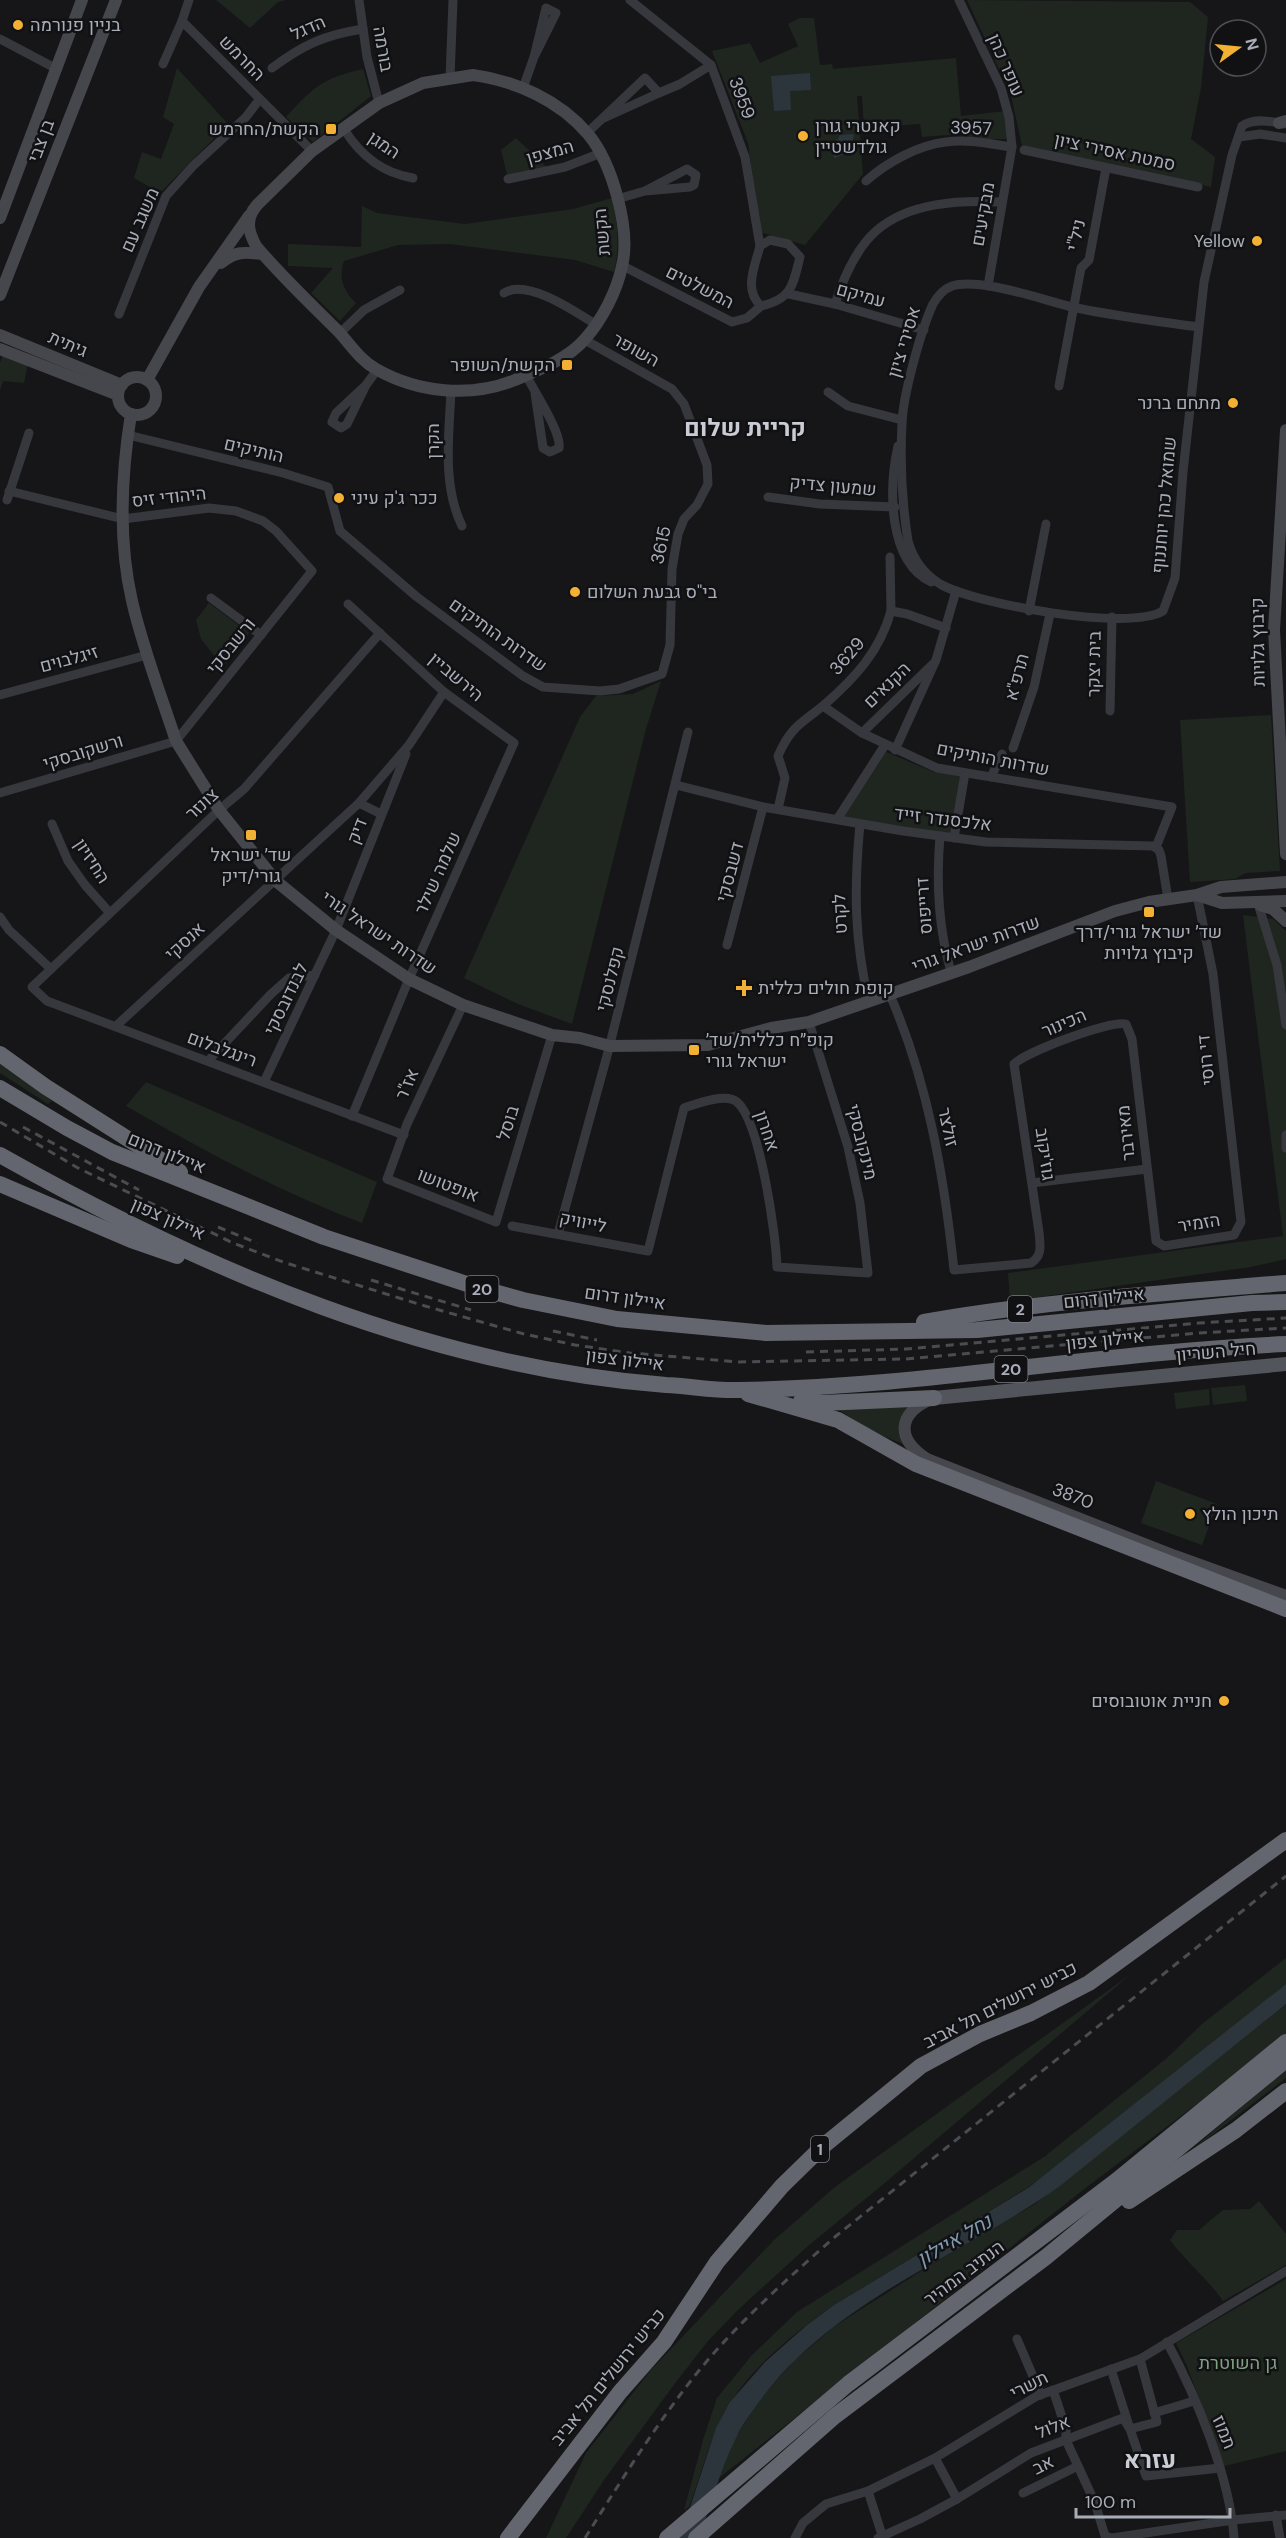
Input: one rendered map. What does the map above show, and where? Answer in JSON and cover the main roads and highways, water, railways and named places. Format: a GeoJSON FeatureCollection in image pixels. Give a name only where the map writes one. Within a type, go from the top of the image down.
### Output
{"type":"FeatureCollection","features":[{"type":"Feature","properties":{"kind":"highway"},"geometry":{"type":"LineString","coordinates":[[0,1054],[46,1087],[211,1191]]}},
{"type":"Feature","properties":{"kind":"highway","name":"איילון דרום"},"geometry":{"type":"LineString","coordinates":[[0,1088],[112,1152],[324,1237],[430,1274],[523,1300],[617,1319],[734,1331],[823,1334],[977,1330],[1252,1303],[1286,1302]]}},
{"type":"Feature","properties":{"kind":"highway","name":"איילון צפון"},"geometry":{"type":"LineString","coordinates":[[0,1155],[126,1222],[278,1290],[384,1327],[496,1358],[621,1381],[735,1390],[914,1379],[1286,1344]]}},
{"type":"Feature","properties":{"kind":"highway"},"geometry":{"type":"LineString","coordinates":[[0,1184],[130,1240],[278,1290]]}},
{"type":"Feature","properties":{"kind":"highway"},"geometry":{"type":"LineString","coordinates":[[1250,1286],[1286,1274]]}},
{"type":"Feature","properties":{"kind":"highway","name":"2"},"geometry":{"type":"LineString","coordinates":[[876,1331],[969,1314],[1286,1283]]}},
{"type":"Feature","properties":{"kind":"highway"},"geometry":{"type":"LineString","coordinates":[[735,1390],[776,1399],[823,1403],[934,1398]]}},
{"type":"Feature","properties":{"kind":"highway"},"geometry":{"type":"LineString","coordinates":[[735,1390],[838,1420],[916,1464],[1286,1609]]}},
{"type":"Feature","properties":{"kind":"highway"},"geometry":{"type":"LineString","coordinates":[[1237,1877],[1286,1833]]}},
{"type":"Feature","properties":{"kind":"highway","name":"כביש ירושלים תל אביב"},"geometry":{"type":"LineString","coordinates":[[508,2538],[620,2392],[664,2343],[724,2254],[782,2186],[822,2147],[921,2066],[980,2034],[1031,2013],[1089,1983],[1286,1840]]}},
{"type":"Feature","properties":{"kind":"highway","name":"הנתיב המהיר"},"geometry":{"type":"LineString","coordinates":[[667,2538],[848,2384],[1107,2188],[1286,2042]]}},
{"type":"Feature","properties":{"kind":"highway"},"geometry":{"type":"LineString","coordinates":[[696,2538],[867,2391],[1046,2257],[1286,2060]]}},
{"type":"Feature","properties":{"kind":"highway"},"geometry":{"type":"LineString","coordinates":[[1046,2257],[1236,2130],[1286,2091]]}},
{"type":"Feature","properties":{"kind":"main road","name":"חיל השריון"},"geometry":{"type":"LineString","coordinates":[[934,1398],[1286,1364]]}},
{"type":"Feature","properties":{"kind":"water"},"geometry":{"type":"Polygon","coordinates":[[[810,73],[811,90],[790,91],[791,110],[774,111],[771,76],[810,73]]]}},
{"type":"Feature","properties":{"kind":"water"},"geometry":{"type":"Polygon","coordinates":[[[854,134],[848,150],[834,158],[831,143],[836,142],[840,135],[854,134]]]}},
{"type":"Feature","properties":{"kind":"water","name":"נחל איילון"},"geometry":{"type":"Polygon","coordinates":[[[1286,1984],[1286,2004],[1060,2186],[1021,2212],[896,2285],[856,2311],[818,2340],[784,2372],[740,2429],[721,2473],[699,2538],[680,2538],[716,2428],[730,2402],[765,2362],[834,2305],[1028,2188],[1286,1984]]]}},
{"type":"Feature","properties":{"kind":"railway"},"geometry":{"type":"LineString","coordinates":[[0,1122],[78,1168],[233,1243],[283,1262],[425,1306],[524,1334],[575,1345],[630,1353],[739,1362],[905,1359],[1198,1333],[1286,1328]]}},
{"type":"Feature","properties":{"kind":"railway"},"geometry":{"type":"LineString","coordinates":[[23,1127],[139,1190]]}},
{"type":"Feature","properties":{"kind":"railway"},"geometry":{"type":"LineString","coordinates":[[218,1227],[257,1243]]}},
{"type":"Feature","properties":{"kind":"railway"},"geometry":{"type":"LineString","coordinates":[[371,1280],[471,1310]]}},
{"type":"Feature","properties":{"kind":"railway"},"geometry":{"type":"LineString","coordinates":[[806,1352],[906,1349],[1199,1323],[1286,1318]]}},
{"type":"Feature","properties":{"kind":"railway"},"geometry":{"type":"LineString","coordinates":[[553,1331],[597,1340]]}},
{"type":"Feature","properties":{"kind":"railway"},"geometry":{"type":"LineString","coordinates":[[585,2538],[637,2457],[693,2378],[726,2340],[798,2269],[836,2236],[1286,1876]]}},
{"type":"Feature","properties":{"kind":"place","name":"בניין פנורמה"},"geometry":{"type":"Point","coordinates":[18,25]}},
{"type":"Feature","properties":{"kind":"place","name":"הקשת/החרמש"},"geometry":{"type":"Point","coordinates":[331,129]}},
{"type":"Feature","properties":{"kind":"place","name":"קאנטרי גורן גולדשטיין"},"geometry":{"type":"Point","coordinates":[803,136]}},
{"type":"Feature","properties":{"kind":"place","name":"Yellow"},"geometry":{"type":"Point","coordinates":[1257,241]}},
{"type":"Feature","properties":{"kind":"place","name":"הקשת/השופר"},"geometry":{"type":"Point","coordinates":[567,365]}},
{"type":"Feature","properties":{"kind":"place","name":"מתחם ברנר"},"geometry":{"type":"Point","coordinates":[1233,403]}},
{"type":"Feature","properties":{"kind":"place","name":"ככר ג'ק עיני"},"geometry":{"type":"Point","coordinates":[339,498]}},
{"type":"Feature","properties":{"kind":"place","name":"בי\"ס גבעת השלום"},"geometry":{"type":"Point","coordinates":[575,592]}},
{"type":"Feature","properties":{"kind":"place","name":"שד׳ ישראל גורי/דיק"},"geometry":{"type":"Point","coordinates":[251,835]}},
{"type":"Feature","properties":{"kind":"place","name":"שד׳ ישראל גורי/דרך קיבוץ גלויות"},"geometry":{"type":"Point","coordinates":[1149,912]}},
{"type":"Feature","properties":{"kind":"place","name":"קופת חולים כללית"},"geometry":{"type":"Point","coordinates":[744,988]}},
{"type":"Feature","properties":{"kind":"place","name":"קופ״ח כללית/שד׳ ישראל גורי"},"geometry":{"type":"Point","coordinates":[694,1050]}},
{"type":"Feature","properties":{"kind":"place","name":"תיכון הולץ"},"geometry":{"type":"Point","coordinates":[1190,1514]}},
{"type":"Feature","properties":{"kind":"place","name":"חניית אוטובוסים"},"geometry":{"type":"Point","coordinates":[1224,1701]}},
{"type":"Feature","properties":{"kind":"district","name":"קריית שלום"},"geometry":{"type":"Point","coordinates":[745,427]}},
{"type":"Feature","properties":{"kind":"district","name":"עזרא"},"geometry":{"type":"Point","coordinates":[1150,2459]}},
{"type":"Feature","properties":{"kind":"park label","name":"גן השוטרת"},"geometry":{"type":"Point","coordinates":[1238,2363]}}]}
